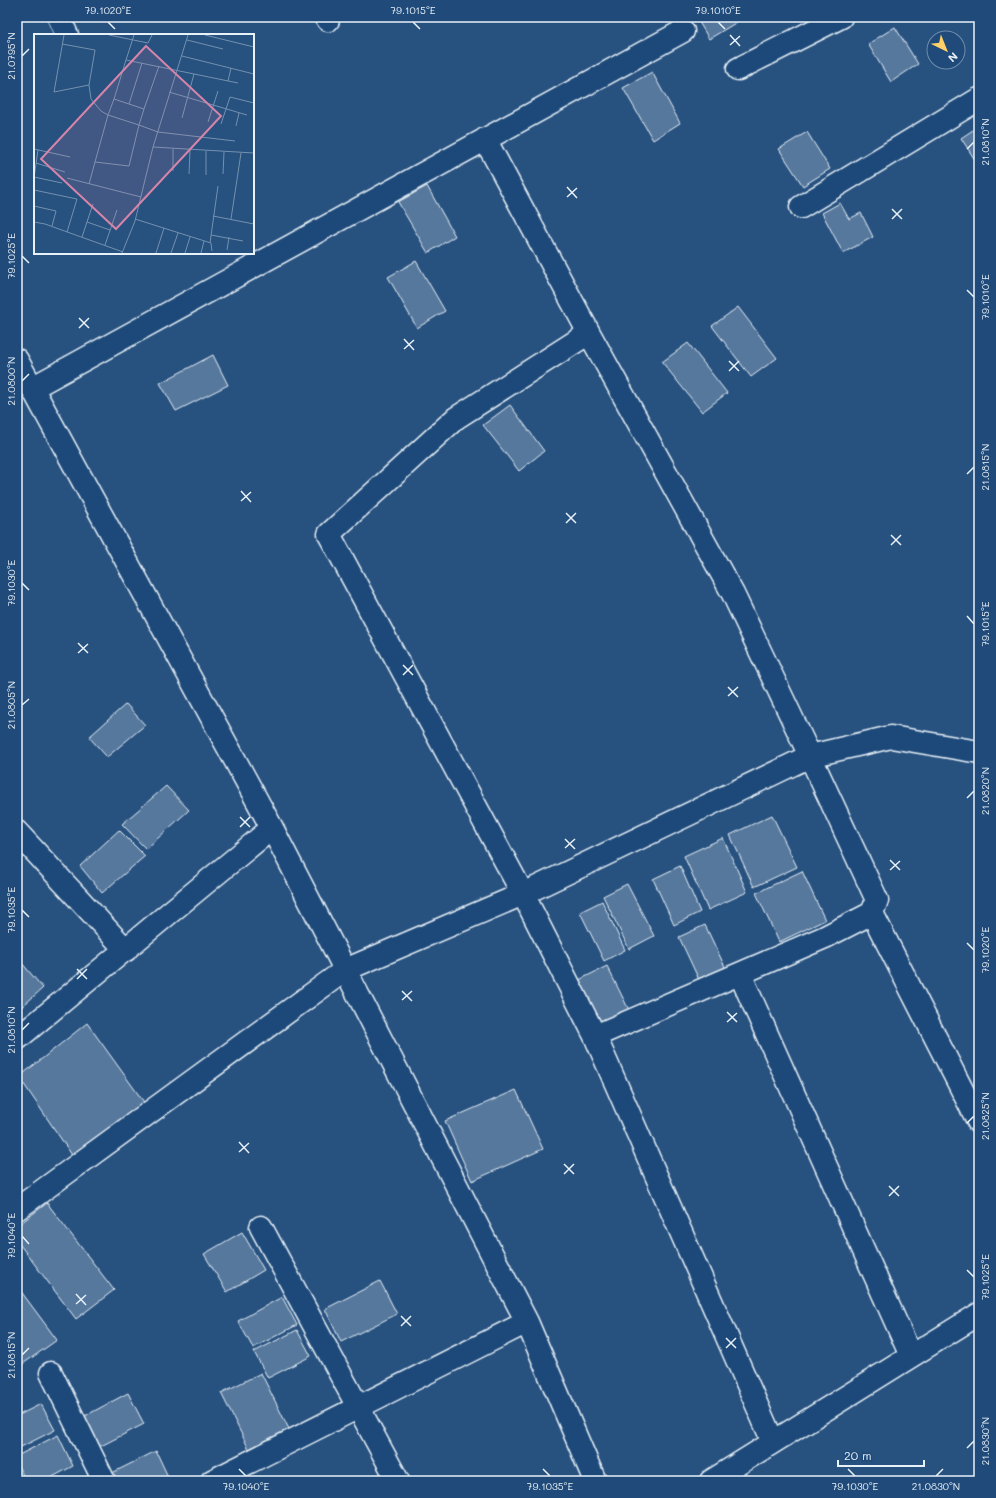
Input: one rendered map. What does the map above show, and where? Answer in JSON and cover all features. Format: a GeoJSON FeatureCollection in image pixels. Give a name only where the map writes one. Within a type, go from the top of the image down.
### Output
{"type":"FeatureCollection","features":[{"type":"Feature","properties":{"kind":"street"},"geometry":{"type":"LineString","coordinates":[[59,17],[67,34]]}},
{"type":"Feature","properties":{"kind":"street"},"geometry":{"type":"LineString","coordinates":[[738,69],[842,17]]}},
{"type":"Feature","properties":{"kind":"street"},"geometry":{"type":"LineString","coordinates":[[32,388],[683,32]]}},
{"type":"Feature","properties":{"kind":"street"},"geometry":{"type":"LineString","coordinates":[[801,207],[979,99]]}},
{"type":"Feature","properties":{"kind":"street"},"geometry":{"type":"LineString","coordinates":[[485,140],[589,333],[733,594],[878,900],[872,913],[825,937],[595,1036]]}},
{"type":"Feature","properties":{"kind":"street"},"geometry":{"type":"LineString","coordinates":[[589,333],[456,418],[329,534],[523,894],[595,1036],[773,1442]]}},
{"type":"Feature","properties":{"kind":"street"},"geometry":{"type":"LineString","coordinates":[[17,360],[272,828],[527,1322],[596,1481]]}},
{"type":"Feature","properties":{"kind":"street"},"geometry":{"type":"LineString","coordinates":[[17,1209],[345,970],[523,894],[810,756],[891,737],[979,752]]}},
{"type":"Feature","properties":{"kind":"street"},"geometry":{"type":"LineString","coordinates":[[17,1039],[272,828]]}},
{"type":"Feature","properties":{"kind":"street"},"geometry":{"type":"LineString","coordinates":[[17,832],[126,950]]}},
{"type":"Feature","properties":{"kind":"street"},"geometry":{"type":"LineString","coordinates":[[872,913],[979,1123]]}},
{"type":"Feature","properties":{"kind":"street"},"geometry":{"type":"LineString","coordinates":[[740,974],[911,1356]]}},
{"type":"Feature","properties":{"kind":"street"},"geometry":{"type":"LineString","coordinates":[[261,1227],[398,1481]]}},
{"type":"Feature","properties":{"kind":"street"},"geometry":{"type":"LineString","coordinates":[[711,1481],[979,1314]]}},
{"type":"Feature","properties":{"kind":"street"},"geometry":{"type":"LineString","coordinates":[[212,1481],[527,1322]]}},
{"type":"Feature","properties":{"kind":"street"},"geometry":{"type":"LineString","coordinates":[[51,1373],[104,1481]]}},
{"type":"Feature","properties":{"kind":"building"},"geometry":{"type":"Polygon","coordinates":[[[696,17],[734,17],[737,22],[709,39],[696,17]]]}},
{"type":"Feature","properties":{"kind":"building"},"geometry":{"type":"Polygon","coordinates":[[[895,27],[918,64],[891,82],[868,44],[895,27]]]}},
{"type":"Feature","properties":{"kind":"building"},"geometry":{"type":"Polygon","coordinates":[[[652,72],[680,123],[653,140],[623,88],[652,72]]]}},
{"type":"Feature","properties":{"kind":"building"},"geometry":{"type":"Polygon","coordinates":[[[979,126],[979,166],[961,138],[979,126]]]}},
{"type":"Feature","properties":{"kind":"building"},"geometry":{"type":"Polygon","coordinates":[[[807,132],[830,169],[803,186],[779,149],[807,132]]]}},
{"type":"Feature","properties":{"kind":"building"},"geometry":{"type":"Polygon","coordinates":[[[427,186],[455,236],[428,253],[398,202],[427,186]]]}},
{"type":"Feature","properties":{"kind":"building"},"geometry":{"type":"Polygon","coordinates":[[[840,203],[849,219],[861,213],[873,237],[843,253],[822,213],[840,203]]]}},
{"type":"Feature","properties":{"kind":"building"},"geometry":{"type":"Polygon","coordinates":[[[416,261],[445,311],[417,328],[388,277],[416,261]]]}},
{"type":"Feature","properties":{"kind":"building"},"geometry":{"type":"Polygon","coordinates":[[[738,307],[777,358],[751,377],[712,326],[738,307]]]}},
{"type":"Feature","properties":{"kind":"building"},"geometry":{"type":"Polygon","coordinates":[[[688,343],[727,393],[702,412],[662,362],[688,343]]]}},
{"type":"Feature","properties":{"kind":"building"},"geometry":{"type":"Polygon","coordinates":[[[213,355],[228,385],[176,411],[160,383],[213,355]]]}},
{"type":"Feature","properties":{"kind":"building"},"geometry":{"type":"Polygon","coordinates":[[[510,405],[544,451],[519,471],[483,425],[510,405]]]}},
{"type":"Feature","properties":{"kind":"building"},"geometry":{"type":"Polygon","coordinates":[[[126,704],[145,725],[107,757],[89,737],[126,704]]]}},
{"type":"Feature","properties":{"kind":"building"},"geometry":{"type":"Polygon","coordinates":[[[166,786],[189,810],[146,849],[122,824],[166,786]]]}},
{"type":"Feature","properties":{"kind":"building"},"geometry":{"type":"Polygon","coordinates":[[[772,815],[797,867],[754,887],[730,835],[772,815]]]}},
{"type":"Feature","properties":{"kind":"building"},"geometry":{"type":"Polygon","coordinates":[[[119,830],[145,856],[102,893],[80,866],[119,830]]]}},
{"type":"Feature","properties":{"kind":"building"},"geometry":{"type":"Polygon","coordinates":[[[723,838],[747,892],[708,910],[684,856],[723,838]]]}},
{"type":"Feature","properties":{"kind":"building"},"geometry":{"type":"Polygon","coordinates":[[[680,866],[700,912],[674,925],[653,879],[680,866]]]}},
{"type":"Feature","properties":{"kind":"building"},"geometry":{"type":"Polygon","coordinates":[[[802,871],[825,920],[779,942],[756,893],[802,871]]]}},
{"type":"Feature","properties":{"kind":"building"},"geometry":{"type":"Polygon","coordinates":[[[627,884],[654,936],[629,949],[603,896],[627,884]]]}},
{"type":"Feature","properties":{"kind":"building"},"geometry":{"type":"Polygon","coordinates":[[[602,901],[625,950],[604,961],[580,912],[602,901]]]}},
{"type":"Feature","properties":{"kind":"building"},"geometry":{"type":"Polygon","coordinates":[[[705,925],[726,969],[700,982],[679,937],[705,925]]]}},
{"type":"Feature","properties":{"kind":"building"},"geometry":{"type":"Polygon","coordinates":[[[21,962],[43,988],[17,1011],[17,966],[21,962]]]}},
{"type":"Feature","properties":{"kind":"building"},"geometry":{"type":"Polygon","coordinates":[[[607,966],[629,1010],[601,1024],[579,980],[607,966]]]}},
{"type":"Feature","properties":{"kind":"building"},"geometry":{"type":"Polygon","coordinates":[[[87,1023],[146,1105],[74,1158],[19,1077],[87,1023]]]}},
{"type":"Feature","properties":{"kind":"building"},"geometry":{"type":"Polygon","coordinates":[[[516,1090],[543,1149],[472,1181],[445,1121],[516,1090]]]}},
{"type":"Feature","properties":{"kind":"building"},"geometry":{"type":"Polygon","coordinates":[[[47,1203],[114,1290],[76,1319],[17,1241],[17,1226],[47,1203]]]}},
{"type":"Feature","properties":{"kind":"building"},"geometry":{"type":"Polygon","coordinates":[[[242,1232],[264,1270],[227,1292],[204,1254],[242,1232]]]}},
{"type":"Feature","properties":{"kind":"building"},"geometry":{"type":"Polygon","coordinates":[[[380,1281],[397,1314],[341,1342],[325,1309],[380,1281]]]}},
{"type":"Feature","properties":{"kind":"building"},"geometry":{"type":"Polygon","coordinates":[[[17,1286],[57,1340],[17,1368],[17,1286]]]}},
{"type":"Feature","properties":{"kind":"building"},"geometry":{"type":"Polygon","coordinates":[[[282,1297],[297,1325],[253,1348],[238,1321],[282,1297]]]}},
{"type":"Feature","properties":{"kind":"building"},"geometry":{"type":"Polygon","coordinates":[[[297,1330],[311,1356],[268,1378],[254,1352],[297,1330]]]}},
{"type":"Feature","properties":{"kind":"building"},"geometry":{"type":"Polygon","coordinates":[[[261,1373],[289,1429],[249,1449],[221,1393],[261,1373]]]}},
{"type":"Feature","properties":{"kind":"building"},"geometry":{"type":"Polygon","coordinates":[[[128,1393],[144,1424],[99,1447],[83,1417],[128,1393]]]}},
{"type":"Feature","properties":{"kind":"building"},"geometry":{"type":"Polygon","coordinates":[[[41,1404],[55,1430],[17,1449],[17,1416],[41,1404]]]}},
{"type":"Feature","properties":{"kind":"building"},"geometry":{"type":"Polygon","coordinates":[[[58,1435],[73,1466],[45,1481],[26,1481],[17,1464],[17,1456],[58,1435]]]}},
{"type":"Feature","properties":{"kind":"building"},"geometry":{"type":"Polygon","coordinates":[[[156,1451],[170,1481],[116,1481],[112,1473],[156,1451]]]}}]}
